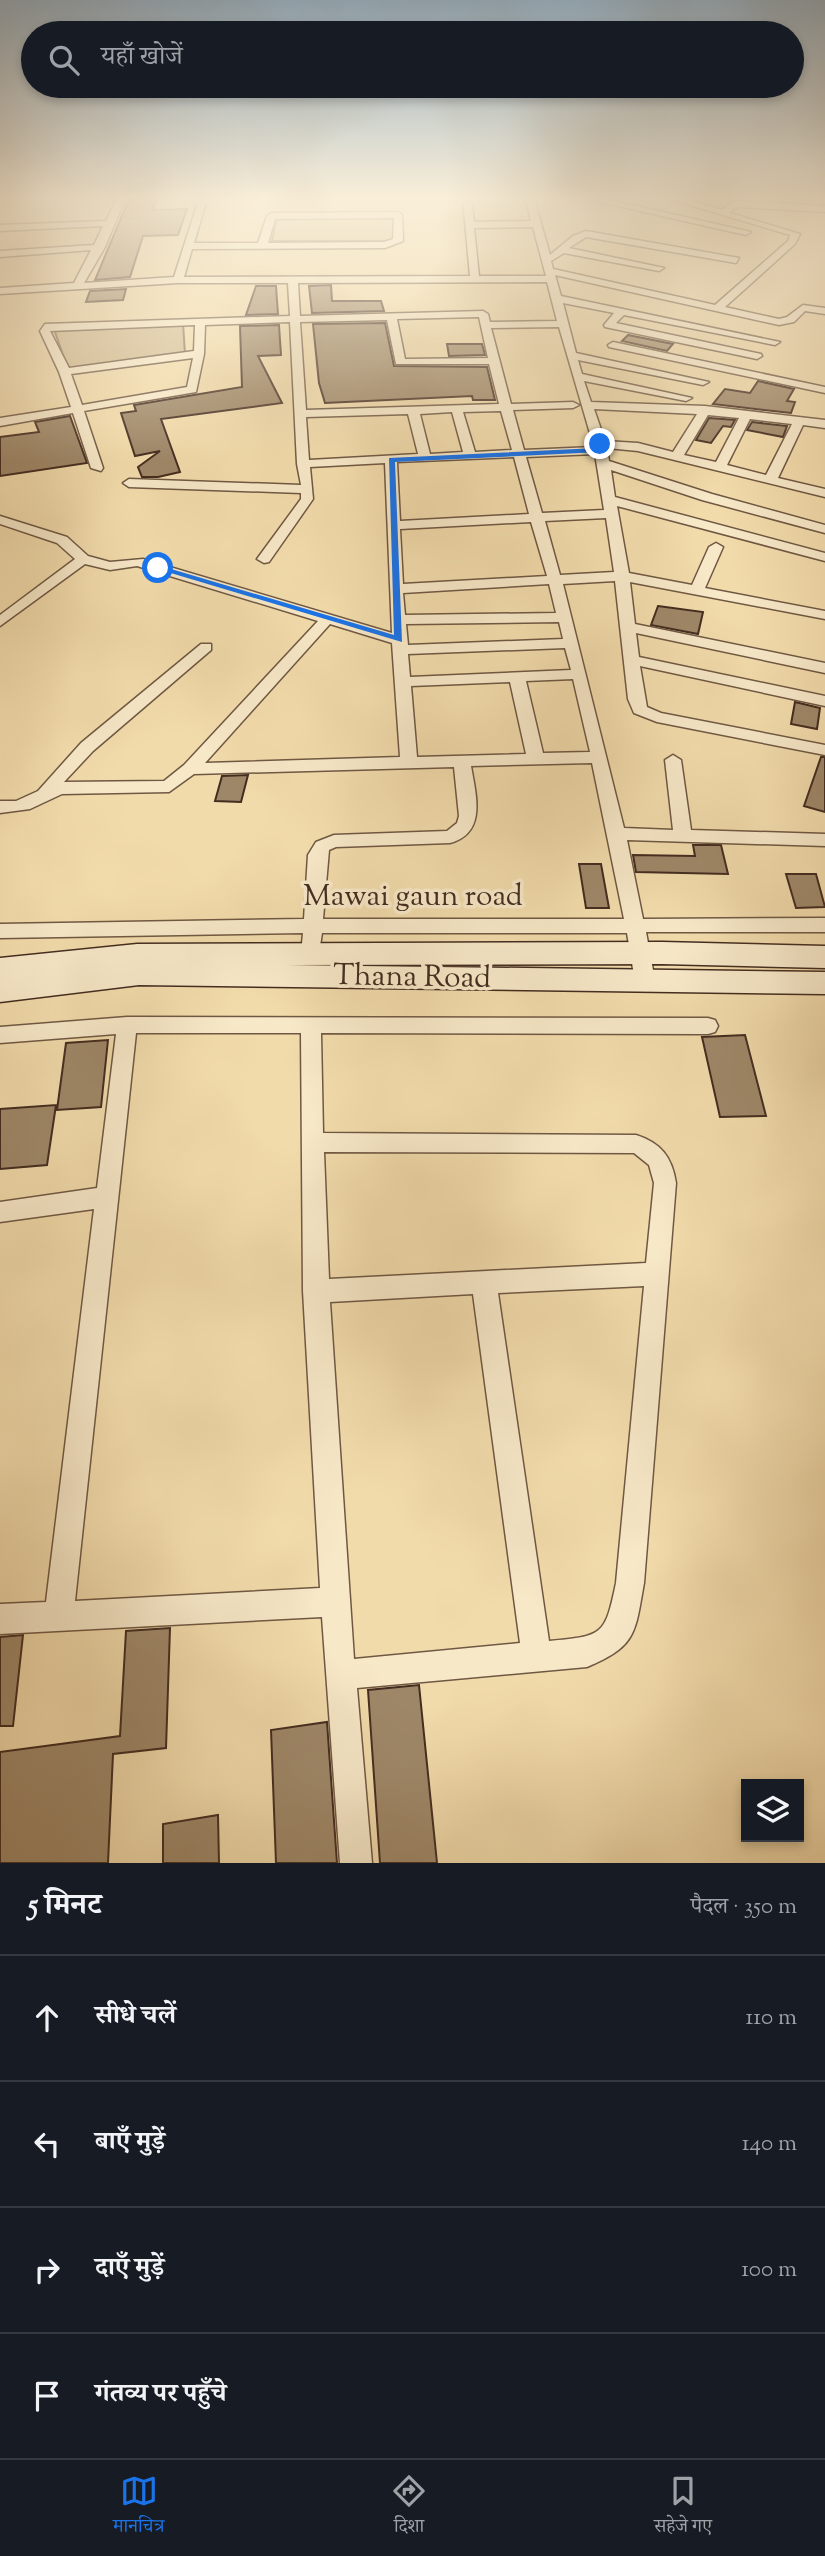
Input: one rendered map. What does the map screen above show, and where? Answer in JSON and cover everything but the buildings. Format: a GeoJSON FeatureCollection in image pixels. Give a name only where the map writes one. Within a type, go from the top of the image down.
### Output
{"type":"FeatureCollection","features":[{"type":"Feature","properties":{"kind":"street"},"geometry":{"type":"LineString","coordinates":[[0,291],[57,286]]}},
{"type":"Feature","properties":{"kind":"street"},"geometry":{"type":"LineString","coordinates":[[264,559],[300,512],[309,489],[303,464],[294,286]]}},
{"type":"Feature","properties":{"kind":"street"},"geometry":{"type":"LineString","coordinates":[[552,286],[577,376],[580,405],[601,452],[608,507],[622,576],[636,699],[640,710],[649,715],[825,750]]}},
{"type":"Feature","properties":{"kind":"street"},"geometry":{"type":"LineString","coordinates":[[622,286],[784,322],[803,309],[825,311]]}},
{"type":"Feature","properties":{"kind":"street"},"geometry":{"type":"LineString","coordinates":[[719,307],[743,286]]}},
{"type":"Feature","properties":{"kind":"street"},"geometry":{"type":"LineString","coordinates":[[555,298],[775,342]]}},
{"type":"Feature","properties":{"kind":"street"},"geometry":{"type":"LineString","coordinates":[[621,312],[609,325],[757,356]]}},
{"type":"Feature","properties":{"kind":"street"},"geometry":{"type":"LineString","coordinates":[[97,468],[65,372],[45,331],[49,326],[483,314],[504,406],[554,580],[600,757],[618,834],[640,954]]}},
{"type":"Feature","properties":{"kind":"street"},"geometry":{"type":"LineString","coordinates":[[391,316],[400,362],[493,361]]}},
{"type":"Feature","properties":{"kind":"street"},"geometry":{"type":"LineString","coordinates":[[0,422],[192,390],[199,354],[200,320]]}},
{"type":"Feature","properties":{"kind":"street"},"geometry":{"type":"LineString","coordinates":[[485,325],[563,324]]}},
{"type":"Feature","properties":{"kind":"street"},"geometry":{"type":"LineString","coordinates":[[613,345],[825,390]]}},
{"type":"Feature","properties":{"kind":"street"},"geometry":{"type":"LineString","coordinates":[[65,372],[199,354]]}},
{"type":"Feature","properties":{"kind":"street"},"geometry":{"type":"LineString","coordinates":[[571,355],[703,382]]}},
{"type":"Feature","properties":{"kind":"street"},"geometry":{"type":"LineString","coordinates":[[812,387],[825,374]]}},
{"type":"Feature","properties":{"kind":"street"},"geometry":{"type":"LineString","coordinates":[[577,376],[686,398]]}},
{"type":"Feature","properties":{"kind":"street"},"geometry":{"type":"LineString","coordinates":[[300,414],[580,405],[705,410],[825,424]]}},
{"type":"Feature","properties":{"kind":"street"},"geometry":{"type":"LineString","coordinates":[[456,407],[470,456]]}},
{"type":"Feature","properties":{"kind":"street"},"geometry":{"type":"LineString","coordinates":[[413,409],[425,458]]}},
{"type":"Feature","properties":{"kind":"street"},"geometry":{"type":"LineString","coordinates":[[676,457],[705,410]]}},
{"type":"Feature","properties":{"kind":"street"},"geometry":{"type":"LineString","coordinates":[[720,467],[747,414]]}},
{"type":"Feature","properties":{"kind":"street"},"geometry":{"type":"LineString","coordinates":[[770,480],[800,420]]}},
{"type":"Feature","properties":{"kind":"street"},"geometry":{"type":"LineString","coordinates":[[303,464],[517,453],[601,452],[638,447],[825,493]]}},
{"type":"Feature","properties":{"kind":"street"},"geometry":{"type":"LineString","coordinates":[[601,452],[707,497],[825,530]]}},
{"type":"Feature","properties":{"kind":"street"},"geometry":{"type":"LineString","coordinates":[[391,460],[397,620],[409,764]]}},
{"type":"Feature","properties":{"kind":"street"},"geometry":{"type":"LineString","coordinates":[[129,482],[309,489]]}},
{"type":"Feature","properties":{"kind":"street"},"geometry":{"type":"LineString","coordinates":[[395,526],[534,517],[608,507],[825,557]]}},
{"type":"Feature","properties":{"kind":"street"},"geometry":{"type":"LineString","coordinates":[[0,520],[62,540],[83,559],[110,566],[138,562],[327,619],[399,645],[570,643]]}},
{"type":"Feature","properties":{"kind":"street"},"geometry":{"type":"LineString","coordinates":[[697,590],[716,547]]}},
{"type":"Feature","properties":{"kind":"street"},"geometry":{"type":"LineString","coordinates":[[0,622],[83,559]]}},
{"type":"Feature","properties":{"kind":"street"},"geometry":{"type":"LineString","coordinates":[[396,589],[622,576],[825,615]]}},
{"type":"Feature","properties":{"kind":"street"},"geometry":{"type":"LineString","coordinates":[[397,620],[564,617]]}},
{"type":"Feature","properties":{"kind":"street"},"geometry":{"type":"LineString","coordinates":[[45,793],[79,787],[162,787],[179,780],[327,619]]}},
{"type":"Feature","properties":{"kind":"street"},"geometry":{"type":"LineString","coordinates":[[628,627],[825,668]]}},
{"type":"Feature","properties":{"kind":"street"},"geometry":{"type":"LineString","coordinates":[[0,807],[23,807],[45,793],[87,747],[206,647]]}},
{"type":"Feature","properties":{"kind":"street"},"geometry":{"type":"LineString","coordinates":[[632,660],[825,701]]}},
{"type":"Feature","properties":{"kind":"street"},"geometry":{"type":"LineString","coordinates":[[402,682],[578,674]]}},
{"type":"Feature","properties":{"kind":"street"},"geometry":{"type":"LineString","coordinates":[[517,677],[536,760]]}},
{"type":"Feature","properties":{"kind":"street"},"geometry":{"type":"LineString","coordinates":[[190,769],[600,757]]}},
{"type":"Feature","properties":{"kind":"street"},"geometry":{"type":"LineString","coordinates":[[673,761],[682,836]]}},
{"type":"Feature","properties":{"kind":"street"},"geometry":{"type":"LineString","coordinates":[[310,954],[317,855],[322,846],[334,841],[450,836],[463,833],[468,826],[469,814],[462,762]]}},
{"type":"Feature","properties":{"kind":"street"},"geometry":{"type":"LineString","coordinates":[[618,834],[825,840]]}},
{"type":"Feature","properties":{"kind":"street","name":"Mawai gaun road"},"geometry":{"type":"LineString","coordinates":[[0,931],[312,926],[640,954],[825,925]]}},
{"type":"Feature","properties":{"kind":"street","name":"Thana Road"},"geometry":{"type":"LineString","coordinates":[[0,969],[137,955],[640,954],[825,957]]}},
{"type":"Feature","properties":{"kind":"street","name":"Thana Road"},"geometry":{"type":"LineString","coordinates":[[0,991],[139,974],[640,954],[825,983]]}},
{"type":"Feature","properties":{"kind":"street"},"geometry":{"type":"LineString","coordinates":[[59,1615],[127,1025]]}},
{"type":"Feature","properties":{"kind":"street"},"geometry":{"type":"LineString","coordinates":[[0,1035],[127,1025],[708,1026]]}},
{"type":"Feature","properties":{"kind":"street"},"geometry":{"type":"LineString","coordinates":[[311,1025],[315,1292],[333,1602],[356,1863]]}},
{"type":"Feature","properties":{"kind":"street"},"geometry":{"type":"LineString","coordinates":[[311,1142],[636,1144],[650,1150],[662,1164],[665,1183],[630,1583],[619,1632],[610,1644],[587,1652],[340,1675]]}},
{"type":"Feature","properties":{"kind":"street"},"geometry":{"type":"LineString","coordinates":[[0,1212],[108,1197]]}},
{"type":"Feature","properties":{"kind":"street"},"geometry":{"type":"LineString","coordinates":[[315,1292],[657,1274]]}},
{"type":"Feature","properties":{"kind":"street"},"geometry":{"type":"LineString","coordinates":[[484,1283],[537,1657]]}},
{"type":"Feature","properties":{"kind":"street"},"geometry":{"type":"LineString","coordinates":[[0,1619],[333,1602]]}},
{"type":"Feature","properties":{"kind":"shaded area"},"geometry":{"type":"Polygon","coordinates":[[[183,323],[185,354],[68,370],[54,329],[183,323]]]}},
{"type":"Feature","properties":{"kind":"route"},"geometry":{"type":"LineString","coordinates":[[158,568],[398,640],[391,460],[601,450],[600,444]]}}]}
